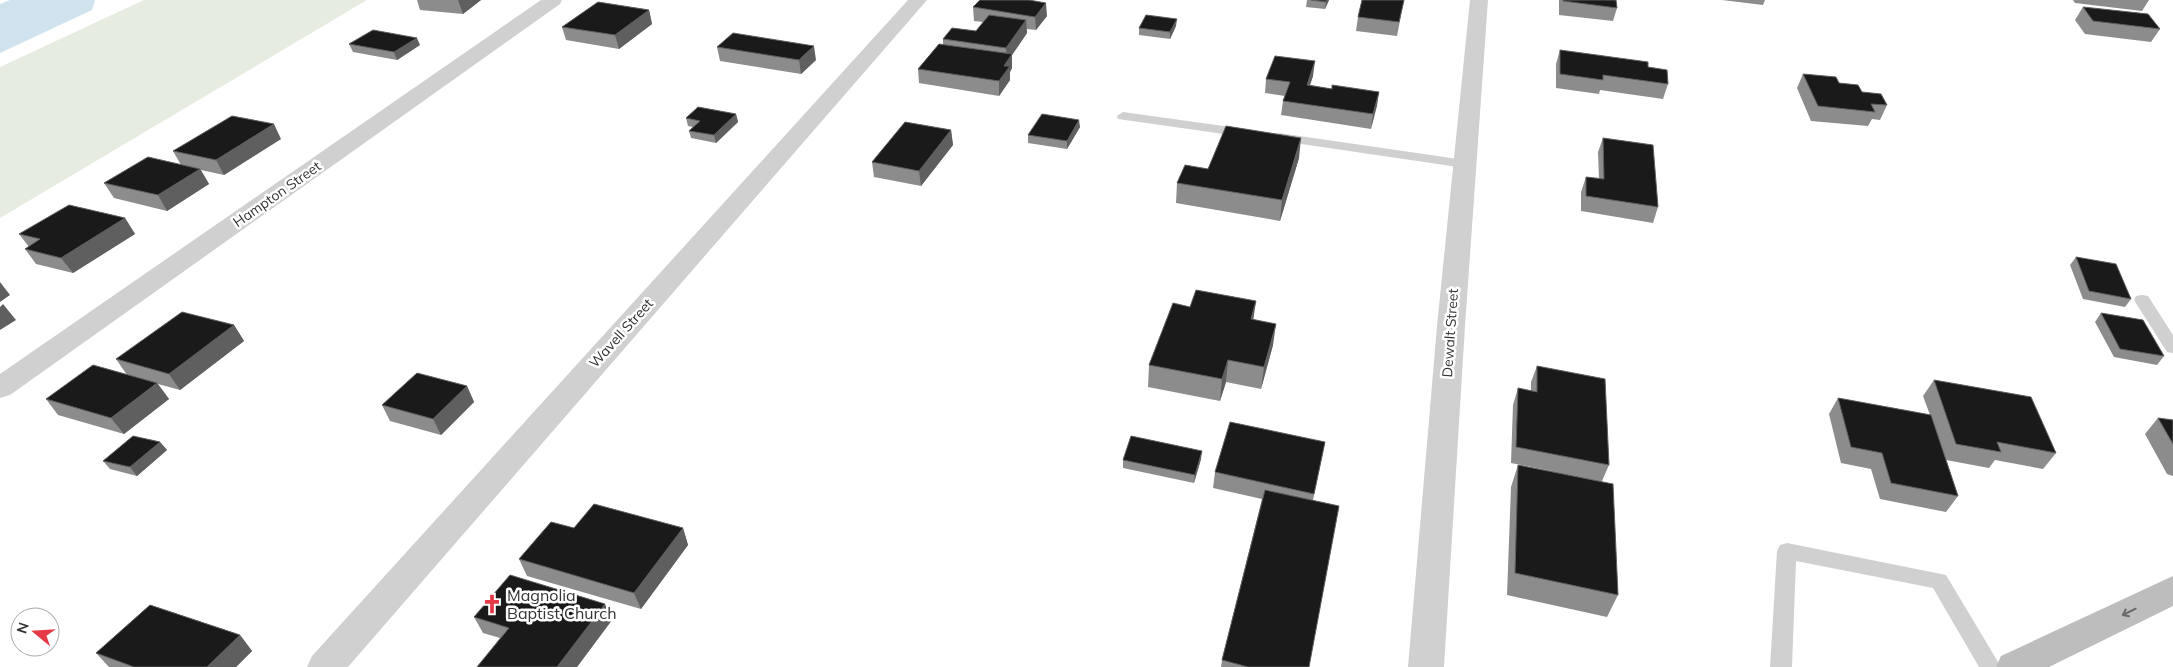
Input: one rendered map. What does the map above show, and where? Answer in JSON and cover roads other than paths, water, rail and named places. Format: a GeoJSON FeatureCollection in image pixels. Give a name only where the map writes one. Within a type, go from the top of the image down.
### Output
{"type":"FeatureCollection","features":[{"type":"Feature","properties":{"kind":"main road"},"geometry":{"type":"LineString","coordinates":[[2014,667],[2173,590]]}},
{"type":"Feature","properties":{"kind":"street","name":"Hampton Street"},"geometry":{"type":"LineString","coordinates":[[0,388],[553,0]]}},
{"type":"Feature","properties":{"kind":"street","name":"Wavell Street"},"geometry":{"type":"LineString","coordinates":[[325,667],[918,0]]}},
{"type":"Feature","properties":{"kind":"street","name":"Dewalt Street"},"geometry":{"type":"LineString","coordinates":[[1426,667],[1450,336],[1479,0]]}},
{"type":"Feature","properties":{"kind":"lane"},"geometry":{"type":"LineString","coordinates":[[1123,116],[1465,164]]}},
{"type":"Feature","properties":{"kind":"lane"},"geometry":{"type":"LineString","coordinates":[[2142,300],[2173,348]]}},
{"type":"Feature","properties":{"kind":"lane"},"geometry":{"type":"LineString","coordinates":[[1782,667],[1788,551],[1939,581],[1990,667]]}},
{"type":"Feature","properties":{"kind":"water"},"geometry":{"type":"Polygon","coordinates":[[[10,0],[95,0],[92,10],[0,53],[0,4],[10,0]]]}},
{"type":"Feature","properties":{"kind":"place","name":"Magnolia Baptist Church"},"geometry":{"type":"Point","coordinates":[492,604]}}]}
